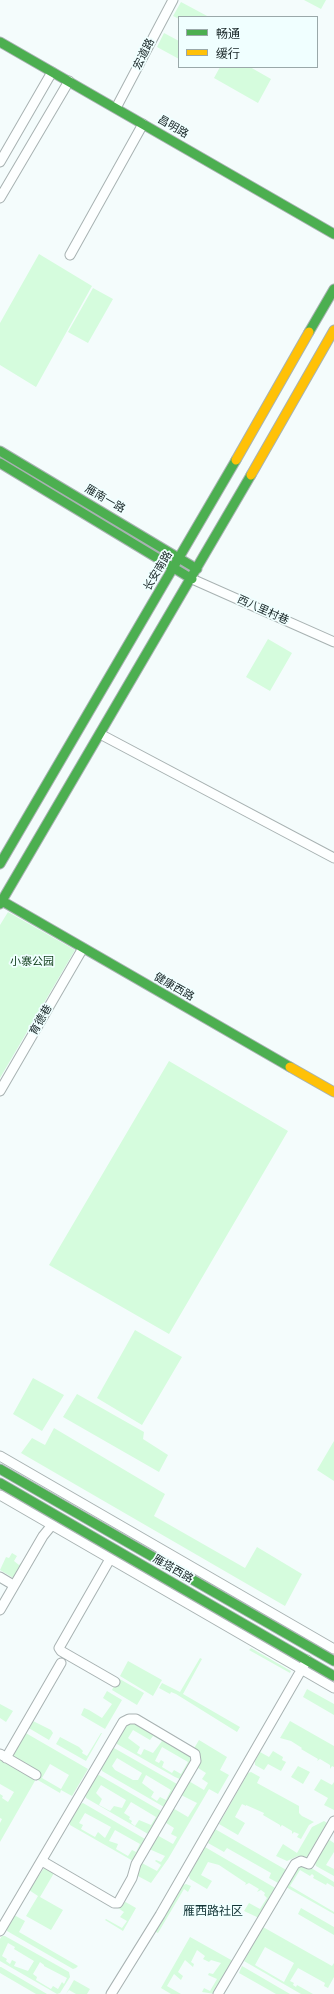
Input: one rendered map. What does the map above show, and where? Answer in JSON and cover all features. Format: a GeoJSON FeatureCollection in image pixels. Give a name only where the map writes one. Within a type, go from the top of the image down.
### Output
{"type":"FeatureCollection","features":[{"type":"Feature","properties":{"kind":"main road","name":"昌明路"},"geometry":{"type":"LineString","coordinates":[[0,42],[334,234]]}},
{"type":"Feature","properties":{"kind":"main road","name":"长安南路"},"geometry":{"type":"LineString","coordinates":[[0,864],[334,289]]}},
{"type":"Feature","properties":{"kind":"main road"},"geometry":{"type":"LineString","coordinates":[[1,903],[192,579],[334,330]]}},
{"type":"Feature","properties":{"kind":"main road","name":"雁南一路"},"geometry":{"type":"LineString","coordinates":[[0,451],[197,569]]}},
{"type":"Feature","properties":{"kind":"main road","name":"雁南一路"},"geometry":{"type":"LineString","coordinates":[[0,463],[192,579]]}},
{"type":"Feature","properties":{"kind":"main road","name":"健康西路"},"geometry":{"type":"LineString","coordinates":[[1,903],[83,948],[334,1092]]}},
{"type":"Feature","properties":{"kind":"main road","name":"雁塔西路"},"geometry":{"type":"LineString","coordinates":[[0,1469],[334,1662]]}},
{"type":"Feature","properties":{"kind":"main road","name":"雁塔西路"},"geometry":{"type":"LineString","coordinates":[[0,1483],[334,1676]]}},
{"type":"Feature","properties":{"kind":"street","name":"宏道路"},"geometry":{"type":"LineString","coordinates":[[116,108],[173,0]]}},
{"type":"Feature","properties":{"kind":"street"},"geometry":{"type":"LineString","coordinates":[[0,162],[52,72]]}},
{"type":"Feature","properties":{"kind":"street"},"geometry":{"type":"LineString","coordinates":[[0,198],[69,81]]}},
{"type":"Feature","properties":{"kind":"street"},"geometry":{"type":"LineString","coordinates":[[70,255],[143,124]]}},
{"type":"Feature","properties":{"kind":"street","name":"西八里村巷"},"geometry":{"type":"LineString","coordinates":[[192,579],[334,642]]}},
{"type":"Feature","properties":{"kind":"street"},"geometry":{"type":"LineString","coordinates":[[100,734],[334,858]]}},
{"type":"Feature","properties":{"kind":"street","name":"育德巷"},"geometry":{"type":"LineString","coordinates":[[0,1091],[83,948]]}},
{"type":"Feature","properties":{"kind":"street"},"geometry":{"type":"LineString","coordinates":[[0,1456],[334,1649]]}},
{"type":"Feature","properties":{"kind":"street"},"geometry":{"type":"LineString","coordinates":[[0,1495],[334,1688]]}},
{"type":"Feature","properties":{"kind":"street"},"geometry":{"type":"LineString","coordinates":[[0,1610],[43,1536],[52,1525]]}},
{"type":"Feature","properties":{"kind":"street"},"geometry":{"type":"LineString","coordinates":[[110,1559],[59,1648],[61,1651],[115,1682]]}},
{"type":"Feature","properties":{"kind":"street"},"geometry":{"type":"LineString","coordinates":[[0,1577],[10,1583]]}},
{"type":"Feature","properties":{"kind":"street"},"geometry":{"type":"LineString","coordinates":[[111,1994],[160,1915],[307,1660]]}},
{"type":"Feature","properties":{"kind":"street"},"geometry":{"type":"LineString","coordinates":[[36,1775],[3,1756],[61,1663]]}},
{"type":"Feature","properties":{"kind":"street"},"geometry":{"type":"LineString","coordinates":[[0,1931],[124,1721],[129,1719],[136,1720],[195,1754],[196,1761],[136,1864],[132,1878],[118,1903],[114,1903],[42,1861]]}},
{"type":"Feature","properties":{"kind":"street"},"geometry":{"type":"LineString","coordinates":[[218,1994],[295,1864],[301,1861],[309,1864],[334,1821]]}},
{"type":"Feature","properties":{"kind":"green space"},"geometry":{"type":"Polygon","coordinates":[[[304,0],[326,0],[321,9],[304,0]]]}},
{"type":"Feature","properties":{"kind":"green space"},"geometry":{"type":"Polygon","coordinates":[[[181,2],[207,16],[178,16],[178,18],[173,16],[181,2]]]}},
{"type":"Feature","properties":{"kind":"green space"},"geometry":{"type":"Polygon","coordinates":[[[164,33],[178,40],[178,58],[157,47],[164,33]]]}},
{"type":"Feature","properties":{"kind":"green space"},"geometry":{"type":"Polygon","coordinates":[[[219,68],[252,68],[271,79],[258,103],[214,78],[219,68]]]}},
{"type":"Feature","properties":{"kind":"green space"},"geometry":{"type":"Polygon","coordinates":[[[39,254],[92,286],[36,387],[0,365],[0,323],[39,254]]]}},
{"type":"Feature","properties":{"kind":"green space"},"geometry":{"type":"Polygon","coordinates":[[[93,288],[113,299],[88,343],[68,332],[93,288]]]}},
{"type":"Feature","properties":{"kind":"green space"},"geometry":{"type":"Polygon","coordinates":[[[268,639],[292,653],[270,691],[246,677],[268,639]]]}},
{"type":"Feature","properties":{"kind":"green space","name":"小寨公园"},"geometry":{"type":"Polygon","coordinates":[[[8,912],[75,950],[0,1078],[0,925],[8,912]]]}},
{"type":"Feature","properties":{"kind":"green space"},"geometry":{"type":"Polygon","coordinates":[[[169,1061],[288,1131],[169,1334],[49,1265],[169,1061]]]}},
{"type":"Feature","properties":{"kind":"green space"},"geometry":{"type":"Polygon","coordinates":[[[135,1330],[182,1357],[142,1425],[97,1398],[135,1330]]]}},
{"type":"Feature","properties":{"kind":"green space"},"geometry":{"type":"Polygon","coordinates":[[[33,1378],[64,1395],[42,1431],[13,1414],[33,1378]]]}},
{"type":"Feature","properties":{"kind":"green space"},"geometry":{"type":"Polygon","coordinates":[[[77,1394],[144,1432],[143,1439],[168,1455],[159,1472],[63,1417],[77,1394]]]}},
{"type":"Feature","properties":{"kind":"green space"},"geometry":{"type":"Polygon","coordinates":[[[54,1428],[165,1494],[154,1516],[245,1568],[257,1547],[302,1574],[285,1606],[21,1453],[32,1438],[45,1445],[54,1428]]]}},
{"type":"Feature","properties":{"kind":"green space"},"geometry":{"type":"Polygon","coordinates":[[[334,1441],[334,1481],[317,1470],[334,1441]]]}},
{"type":"Feature","properties":{"kind":"green space"},"geometry":{"type":"Polygon","coordinates":[[[12,1553],[17,1556],[14,1561],[19,1565],[21,1563],[23,1564],[15,1579],[0,1570],[6,1557],[9,1558],[12,1553]]]}},
{"type":"Feature","properties":{"kind":"green space"},"geometry":{"type":"Polygon","coordinates":[[[251,1648],[291,1671],[290,1673],[249,1650],[251,1648]]]}},
{"type":"Feature","properties":{"kind":"green space"},"geometry":{"type":"Polygon","coordinates":[[[200,1658],[202,1659],[183,1694],[240,1727],[237,1732],[176,1694],[171,1692],[170,1694],[159,1688],[162,1683],[180,1692],[200,1658]]]}},
{"type":"Feature","properties":{"kind":"green space"},"geometry":{"type":"Polygon","coordinates":[[[128,1661],[162,1680],[153,1696],[120,1676],[128,1661]]]}},
{"type":"Feature","properties":{"kind":"green space"},"geometry":{"type":"Polygon","coordinates":[[[118,1678],[144,1693],[137,1705],[112,1690],[118,1678]]]}},
{"type":"Feature","properties":{"kind":"green space"},"geometry":{"type":"Polygon","coordinates":[[[307,1689],[334,1704],[334,1715],[303,1697],[307,1689]]]}},
{"type":"Feature","properties":{"kind":"green space"},"geometry":{"type":"Polygon","coordinates":[[[107,1691],[122,1700],[105,1729],[81,1715],[84,1708],[102,1718],[112,1704],[103,1698],[107,1691]]]}},
{"type":"Feature","properties":{"kind":"green space"},"geometry":{"type":"Polygon","coordinates":[[[0,1704],[13,1711],[6,1722],[0,1718],[0,1704]]]}},
{"type":"Feature","properties":{"kind":"green space"},"geometry":{"type":"Polygon","coordinates":[[[31,1720],[51,1730],[53,1733],[49,1740],[27,1727],[31,1720]]]}},
{"type":"Feature","properties":{"kind":"green space"},"geometry":{"type":"Polygon","coordinates":[[[133,1721],[194,1757],[182,1780],[117,1744],[116,1741],[125,1726],[133,1721]],[[133,1730],[128,1738],[140,1747],[137,1753],[141,1755],[144,1749],[153,1753],[162,1741],[153,1736],[150,1740],[133,1730]],[[162,1747],[155,1761],[159,1763],[161,1760],[164,1762],[162,1767],[172,1773],[174,1770],[181,1774],[188,1762],[162,1747]]]}},
{"type":"Feature","properties":{"kind":"green space"},"geometry":{"type":"Polygon","coordinates":[[[290,1721],[334,1746],[334,1767],[332,1766],[330,1769],[330,1765],[320,1759],[317,1761],[318,1759],[291,1741],[280,1738],[290,1721]]]}},
{"type":"Feature","properties":{"kind":"green space"},"geometry":{"type":"Polygon","coordinates":[[[24,1732],[88,1769],[72,1796],[61,1790],[60,1793],[36,1779],[40,1773],[11,1755],[24,1732]],[[50,1764],[42,1778],[61,1789],[69,1775],[50,1764]]]}},
{"type":"Feature","properties":{"kind":"green space"},"geometry":{"type":"Polygon","coordinates":[[[101,1733],[86,1761],[56,1744],[60,1737],[79,1747],[83,1751],[82,1753],[87,1756],[101,1733]]]}},
{"type":"Feature","properties":{"kind":"green space"},"geometry":{"type":"Polygon","coordinates":[[[199,1740],[227,1757],[220,1770],[229,1775],[218,1794],[209,1789],[168,1859],[151,1883],[136,1875],[140,1862],[157,1871],[161,1865],[155,1861],[161,1862],[165,1856],[147,1848],[155,1834],[173,1844],[177,1837],[171,1834],[174,1828],[163,1821],[171,1807],[188,1817],[197,1803],[179,1794],[187,1780],[204,1790],[208,1783],[202,1779],[206,1773],[195,1766],[193,1750],[199,1740]]]}},
{"type":"Feature","properties":{"kind":"green space"},"geometry":{"type":"Polygon","coordinates":[[[114,1748],[177,1784],[178,1786],[164,1807],[102,1771],[101,1768],[114,1748]],[[117,1758],[112,1766],[115,1770],[133,1780],[138,1780],[142,1773],[117,1758]],[[146,1775],[142,1783],[154,1792],[151,1797],[157,1801],[160,1797],[166,1800],[171,1790],[146,1775]]]}},
{"type":"Feature","properties":{"kind":"green space"},"geometry":{"type":"Polygon","coordinates":[[[273,1751],[283,1757],[282,1760],[286,1762],[281,1771],[268,1764],[264,1770],[255,1765],[255,1761],[260,1752],[269,1757],[273,1751]]]}},
{"type":"Feature","properties":{"kind":"green space"},"geometry":{"type":"Polygon","coordinates":[[[0,1758],[36,1779],[0,1842],[0,1823],[2,1819],[0,1818],[0,1794],[3,1796],[2,1798],[8,1802],[14,1792],[0,1784],[0,1758]]]}},
{"type":"Feature","properties":{"kind":"green space"},"geometry":{"type":"Polygon","coordinates":[[[298,1766],[310,1772],[303,1784],[291,1777],[298,1766]]]}},
{"type":"Feature","properties":{"kind":"green space"},"geometry":{"type":"Polygon","coordinates":[[[251,1772],[260,1777],[257,1783],[299,1806],[299,1813],[314,1822],[309,1825],[301,1839],[297,1837],[299,1834],[294,1832],[292,1834],[292,1831],[282,1825],[280,1827],[280,1825],[263,1815],[264,1813],[242,1804],[235,1817],[245,1823],[238,1835],[219,1824],[248,1773],[251,1772]]]}},
{"type":"Feature","properties":{"kind":"green space"},"geometry":{"type":"Polygon","coordinates":[[[99,1775],[161,1811],[148,1834],[86,1798],[85,1794],[96,1776],[99,1775]],[[101,1785],[96,1793],[102,1799],[99,1805],[110,1811],[114,1806],[122,1808],[126,1800],[101,1785]],[[131,1802],[124,1813],[130,1817],[129,1819],[132,1821],[131,1823],[135,1826],[139,1820],[151,1825],[156,1817],[131,1802]]]}},
{"type":"Feature","properties":{"kind":"green space"},"geometry":{"type":"Polygon","coordinates":[[[321,1779],[332,1785],[334,1782],[334,1810],[324,1805],[328,1798],[314,1790],[321,1779]]]}},
{"type":"Feature","properties":{"kind":"green space"},"geometry":{"type":"Polygon","coordinates":[[[83,1803],[145,1839],[146,1841],[133,1861],[70,1825],[70,1821],[79,1805],[83,1803]],[[85,1813],[79,1823],[83,1825],[81,1829],[95,1837],[98,1832],[105,1838],[111,1827],[85,1813]],[[115,1830],[109,1841],[118,1844],[116,1849],[128,1856],[132,1850],[136,1852],[140,1844],[115,1830]]]}},
{"type":"Feature","properties":{"kind":"green space"},"geometry":{"type":"Polygon","coordinates":[[[324,1821],[327,1823],[307,1857],[298,1856],[287,1861],[276,1856],[283,1844],[297,1853],[312,1827],[324,1821]]]}},
{"type":"Feature","properties":{"kind":"green space"},"geometry":{"type":"Polygon","coordinates":[[[215,1829],[288,1871],[280,1884],[269,1878],[271,1873],[227,1848],[224,1852],[208,1843],[215,1829]]]}},
{"type":"Feature","properties":{"kind":"green space"},"geometry":{"type":"Polygon","coordinates":[[[328,1839],[334,1843],[334,1852],[326,1865],[334,1869],[334,1876],[316,1866],[315,1863],[328,1839]]]}},
{"type":"Feature","properties":{"kind":"green space"},"geometry":{"type":"Polygon","coordinates":[[[205,1847],[277,1889],[259,1918],[244,1911],[249,1903],[260,1909],[267,1898],[264,1895],[265,1893],[261,1890],[257,1892],[259,1889],[249,1883],[245,1885],[246,1883],[219,1865],[208,1862],[201,1875],[212,1881],[207,1889],[190,1879],[189,1875],[205,1847]]]}},
{"type":"Feature","properties":{"kind":"green space"},"geometry":{"type":"Polygon","coordinates":[[[298,1865],[308,1866],[334,1882],[334,1887],[327,1883],[326,1885],[313,1878],[314,1876],[312,1874],[310,1876],[300,1870],[290,1886],[334,1912],[334,1914],[286,1887],[298,1865]]]}},
{"type":"Feature","properties":{"kind":"green space"},"geometry":{"type":"Polygon","coordinates":[[[44,1868],[54,1873],[40,1897],[63,1910],[51,1930],[26,1916],[38,1896],[29,1890],[44,1868]]]}},
{"type":"Feature","properties":{"kind":"green space"},"geometry":{"type":"Polygon","coordinates":[[[186,1884],[191,1886],[188,1892],[184,1889],[158,1933],[154,1931],[183,1885],[186,1884]]]}},
{"type":"Feature","properties":{"kind":"green space"},"geometry":{"type":"Polygon","coordinates":[[[122,1900],[136,1908],[123,1931],[105,1920],[106,1919],[122,1928],[127,1921],[120,1917],[124,1912],[118,1908],[122,1900]]]}},
{"type":"Feature","properties":{"kind":"green space"},"geometry":{"type":"Polygon","coordinates":[[[301,1908],[334,1927],[334,1935],[298,1914],[301,1908]]]}},
{"type":"Feature","properties":{"kind":"green space"},"geometry":{"type":"Polygon","coordinates":[[[14,1915],[25,1921],[19,1932],[78,1966],[73,1969],[7,1931],[7,1928],[14,1915]]]}},
{"type":"Feature","properties":{"kind":"green space"},"geometry":{"type":"Polygon","coordinates":[[[263,1927],[332,1966],[334,1963],[334,1977],[328,1988],[324,1986],[325,1983],[298,1968],[290,1981],[294,1983],[293,1985],[296,1987],[297,1985],[313,1994],[301,1994],[244,1961],[263,1927]],[[265,1947],[255,1965],[284,1982],[294,1963],[265,1947]]]}},
{"type":"Feature","properties":{"kind":"green space"},"geometry":{"type":"Polygon","coordinates":[[[2,1936],[5,1936],[69,1972],[70,1977],[60,1993],[57,1994],[0,1961],[0,1939],[2,1936]],[[8,1943],[2,1956],[7,1959],[6,1961],[10,1964],[12,1960],[16,1962],[14,1966],[28,1971],[34,1961],[14,1949],[15,1947],[8,1943]],[[40,1962],[33,1974],[37,1977],[36,1980],[51,1989],[53,1986],[58,1989],[62,1982],[64,1984],[67,1978],[44,1966],[40,1962]]]}},
{"type":"Feature","properties":{"kind":"green space"},"geometry":{"type":"Polygon","coordinates":[[[190,1937],[233,1961],[215,1994],[202,1992],[204,1988],[210,1991],[217,1979],[208,1975],[209,1973],[213,1974],[221,1963],[211,1960],[209,1962],[203,1959],[205,1956],[197,1950],[191,1962],[194,1964],[193,1967],[185,1960],[178,1972],[183,1976],[181,1980],[174,1974],[167,1986],[181,1994],[171,1994],[161,1988],[190,1937]]]}},
{"type":"Feature","properties":{"kind":"green space"},"geometry":{"type":"Polygon","coordinates":[[[242,1966],[290,1994],[276,1994],[239,1973],[242,1966]]]}},
{"type":"Feature","properties":{"kind":"green space"},"geometry":{"type":"Polygon","coordinates":[[[0,1967],[47,1994],[36,1994],[0,1973],[0,1967]]]}},
{"type":"Feature","properties":{"kind":"green space"},"geometry":{"type":"Polygon","coordinates":[[[74,1980],[90,1989],[87,1994],[76,1994],[69,1990],[66,1994],[74,1980]]]}},
{"type":"Feature","properties":{"kind":"traffic: fast"},"geometry":{"type":"LineString","coordinates":[[0,42],[334,234]]}},
{"type":"Feature","properties":{"kind":"traffic: fast"},"geometry":{"type":"LineString","coordinates":[[309,332],[334,289]]}},
{"type":"Feature","properties":{"kind":"traffic: fast"},"geometry":{"type":"LineString","coordinates":[[0,451],[197,569]]}},
{"type":"Feature","properties":{"kind":"traffic: fast"},"geometry":{"type":"LineString","coordinates":[[0,864],[236,460]]}},
{"type":"Feature","properties":{"kind":"traffic: fast"},"geometry":{"type":"LineString","coordinates":[[0,463],[192,579]]}},
{"type":"Feature","properties":{"kind":"traffic: fast"},"geometry":{"type":"LineString","coordinates":[[0,904],[251,475]]}},
{"type":"Feature","properties":{"kind":"traffic: fast"},"geometry":{"type":"LineString","coordinates":[[2,901],[290,1067]]}},
{"type":"Feature","properties":{"kind":"traffic: fast"},"geometry":{"type":"LineString","coordinates":[[0,1469],[334,1661]]}},
{"type":"Feature","properties":{"kind":"traffic: fast"},"geometry":{"type":"LineString","coordinates":[[0,1483],[334,1676]]}},
{"type":"Feature","properties":{"kind":"traffic: slow"},"geometry":{"type":"LineString","coordinates":[[251,475],[334,330]]}},
{"type":"Feature","properties":{"kind":"traffic: slow"},"geometry":{"type":"LineString","coordinates":[[236,460],[309,332]]}},
{"type":"Feature","properties":{"kind":"traffic: slow"},"geometry":{"type":"LineString","coordinates":[[290,1067],[334,1092]]}},
{"type":"Feature","properties":{"kind":"district","name":"雁西路社区"},"geometry":{"type":"Point","coordinates":[213,1911]}}]}
